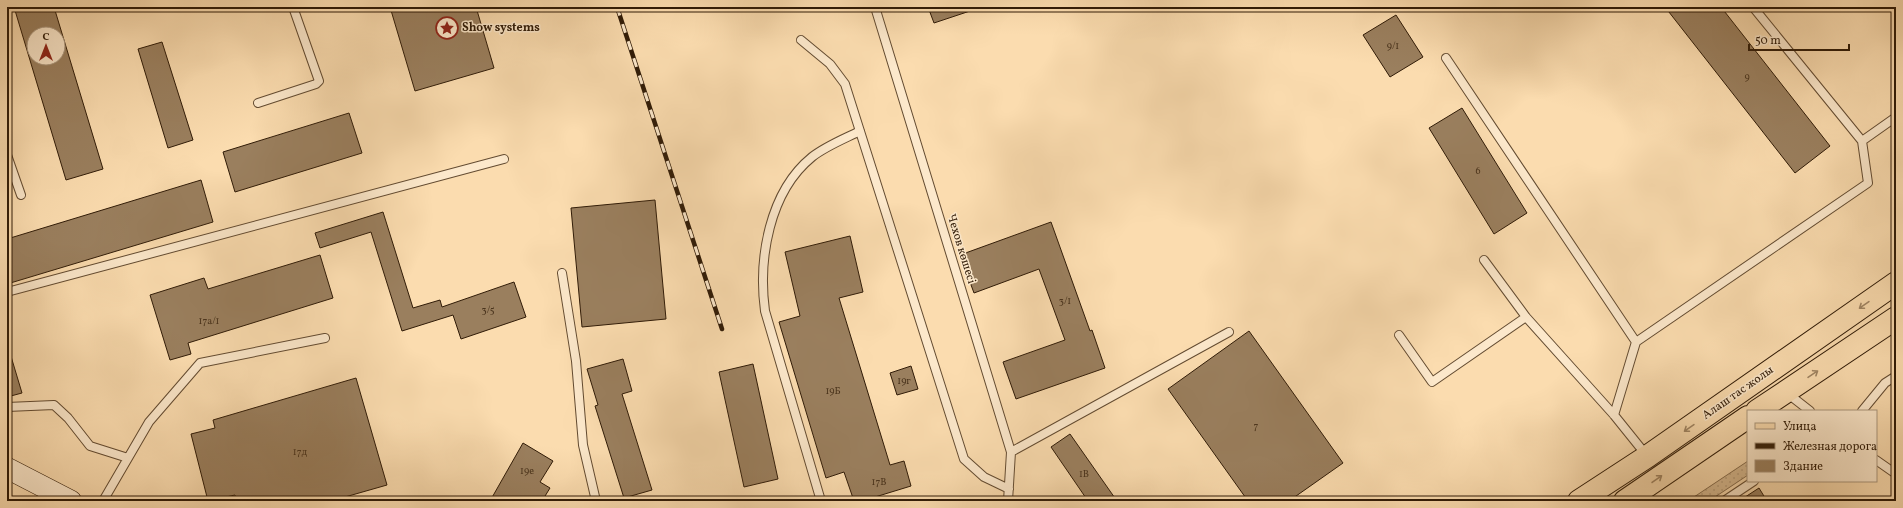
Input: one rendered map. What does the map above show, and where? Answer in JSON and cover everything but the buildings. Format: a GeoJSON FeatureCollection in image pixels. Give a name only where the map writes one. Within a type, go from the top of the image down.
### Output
{"type":"FeatureCollection","features":[{"type":"Feature","properties":{"kind":"main road","name":"Алаш тас жолы"},"geometry":{"type":"LineString","coordinates":[[1579,501],[1648,456],[1896,283]]}},
{"type":"Feature","properties":{"kind":"main road"},"geometry":{"type":"LineString","coordinates":[[1772,403],[1896,318]]}},
{"type":"Feature","properties":{"kind":"main road","name":"Алаш тас жолы"},"geometry":{"type":"LineString","coordinates":[[1632,499],[1747,418]]}},
{"type":"Feature","properties":{"kind":"main road"},"geometry":{"type":"LineString","coordinates":[[7,468],[70,501]]}},
{"type":"Feature","properties":{"kind":"lane"},"geometry":{"type":"LineString","coordinates":[[258,103],[316,84],[319,81],[293,7]]}},
{"type":"Feature","properties":{"kind":"lane","name":"Чехов көшесі"},"geometry":{"type":"LineString","coordinates":[[875,7],[1011,452],[1008,501]]}},
{"type":"Feature","properties":{"kind":"lane"},"geometry":{"type":"LineString","coordinates":[[1614,415],[1636,342],[1868,183],[1862,141],[1753,7]]}},
{"type":"Feature","properties":{"kind":"lane"},"geometry":{"type":"LineString","coordinates":[[801,40],[830,64],[846,84],[964,459],[984,477],[1009,489]]}},
{"type":"Feature","properties":{"kind":"lane"},"geometry":{"type":"LineString","coordinates":[[1446,58],[1636,342]]}},
{"type":"Feature","properties":{"kind":"lane"},"geometry":{"type":"LineString","coordinates":[[1862,141],[1896,117]]}},
{"type":"Feature","properties":{"kind":"lane"},"geometry":{"type":"LineString","coordinates":[[821,501],[765,311],[762,288],[764,258],[773,215],[786,189],[802,167],[813,157],[860,131]]}},
{"type":"Feature","properties":{"kind":"lane"},"geometry":{"type":"LineString","coordinates":[[7,155],[20,195]]}},
{"type":"Feature","properties":{"kind":"lane"},"geometry":{"type":"LineString","coordinates":[[7,292],[504,159]]}},
{"type":"Feature","properties":{"kind":"lane"},"geometry":{"type":"LineString","coordinates":[[1484,260],[1526,317],[1614,415],[1648,456]]}},
{"type":"Feature","properties":{"kind":"lane"},"geometry":{"type":"LineString","coordinates":[[562,273],[576,361],[583,445],[596,501]]}},
{"type":"Feature","properties":{"kind":"lane"},"geometry":{"type":"LineString","coordinates":[[1399,335],[1432,382],[1526,317]]}},
{"type":"Feature","properties":{"kind":"lane"},"geometry":{"type":"LineString","coordinates":[[1011,452],[1229,332]]}},
{"type":"Feature","properties":{"kind":"lane"},"geometry":{"type":"LineString","coordinates":[[103,501],[149,422],[200,363],[325,338]]}},
{"type":"Feature","properties":{"kind":"lane"},"geometry":{"type":"LineString","coordinates":[[1863,410],[1884,383],[1896,376]]}},
{"type":"Feature","properties":{"kind":"lane"},"geometry":{"type":"LineString","coordinates":[[1772,403],[1805,410]]}},
{"type":"Feature","properties":{"kind":"lane"},"geometry":{"type":"LineString","coordinates":[[7,407],[54,405],[68,418],[90,446],[128,458]]}},
{"type":"Feature","properties":{"kind":"lane"},"geometry":{"type":"LineString","coordinates":[[1877,461],[1896,474]]}},
{"type":"Feature","properties":{"kind":"lane"},"geometry":{"type":"LineString","coordinates":[[1724,501],[1752,482]]}},
{"type":"Feature","properties":{"kind":"shaded area"},"geometry":{"type":"Polygon","coordinates":[[[1747,462],[1747,476],[1709,501],[1688,501],[1747,462]]]}},
{"type":"Feature","properties":{"kind":"railway"},"geometry":{"type":"LineString","coordinates":[[617,7],[722,329]]}},
{"type":"Feature","properties":{"kind":"place","name":"Show systems"},"geometry":{"type":"Point","coordinates":[447,28]}}]}
